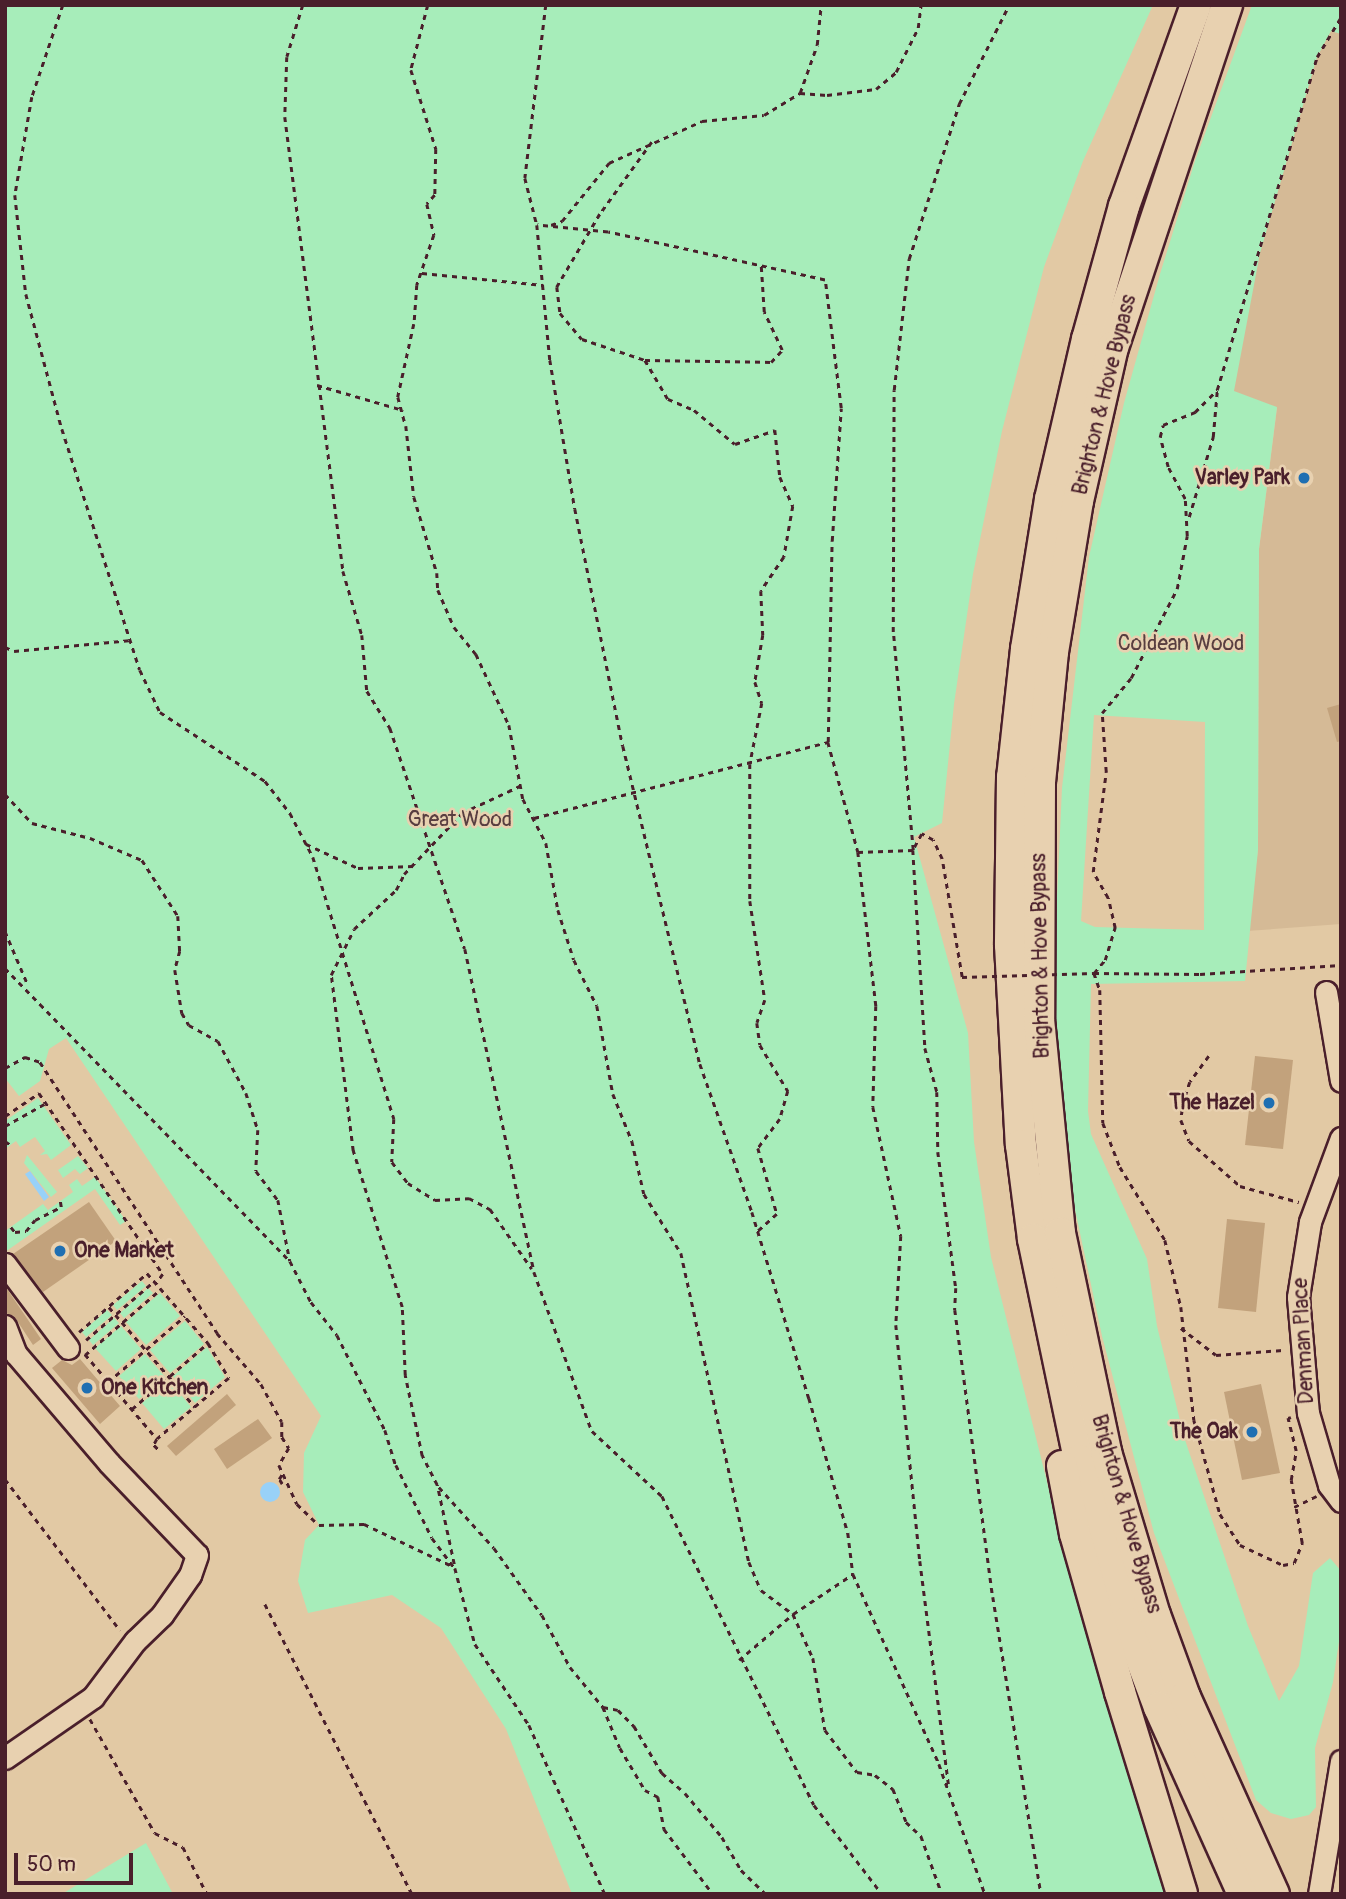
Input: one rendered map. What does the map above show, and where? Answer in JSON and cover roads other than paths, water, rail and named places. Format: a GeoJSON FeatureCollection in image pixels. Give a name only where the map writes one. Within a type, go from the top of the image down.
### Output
{"type":"FeatureCollection","features":[{"type":"Feature","properties":{"kind":"highway","name":"Brighton & Hove Bypass"},"geometry":{"type":"LineString","coordinates":[[1196,5],[1124,206],[1087,339],[1050,499],[1026,649],[1012,777],[1010,945],[1021,1145],[1033,1239],[1053,1348],[1099,1534],[1159,1707],[1243,1894]]}},
{"type":"Feature","properties":{"kind":"highway","name":"Brighton & Hove Bypass"},"geometry":{"type":"LineString","coordinates":[[1227,5],[1113,347],[1077,501],[1053,652],[1040,782],[1039,1019],[1060,1233],[1106,1452],[1139,1566],[1185,1697],[1274,1894]]}},
{"type":"Feature","properties":{"kind":"highway"},"geometry":{"type":"LineString","coordinates":[[1033,1239],[1038,1350],[1075,1534],[1182,1894]]}},
{"type":"Feature","properties":{"kind":"street"},"geometry":{"type":"LineString","coordinates":[[1326,992],[1341,1081]]}},
{"type":"Feature","properties":{"kind":"street","name":"Denman Place"},"geometry":{"type":"LineString","coordinates":[[1336,1495],[1308,1413],[1301,1346],[1299,1268],[1316,1205],[1341,1138]]}},
{"type":"Feature","properties":{"kind":"street"},"geometry":{"type":"LineString","coordinates":[[5,1264],[76,1351]]}},
{"type":"Feature","properties":{"kind":"street"},"geometry":{"type":"LineString","coordinates":[[5,1326],[16,1354],[108,1463],[197,1555],[190,1575],[162,1615],[132,1645],[82,1704],[5,1758]]}},
{"type":"Feature","properties":{"kind":"street"},"geometry":{"type":"LineString","coordinates":[[1319,1894],[1341,1761]]}},
{"type":"Feature","properties":{"kind":"water"},"geometry":{"type":"Polygon","coordinates":[[[30,1171],[49,1197],[44,1201],[25,1174],[30,1171]]]}},
{"type":"Feature","properties":{"kind":"water"},"geometry":{"type":"Polygon","coordinates":[[[266,1482],[274,1482],[280,1492],[274,1502],[266,1502],[260,1496],[260,1488],[266,1482]]]}},
{"type":"Feature","properties":{"kind":"place","name":"Varley Park"},"geometry":{"type":"Point","coordinates":[1304,478]}},
{"type":"Feature","properties":{"kind":"place","name":"The Hazel"},"geometry":{"type":"Point","coordinates":[1269,1103]}},
{"type":"Feature","properties":{"kind":"place","name":"One Market"},"geometry":{"type":"Point","coordinates":[60,1251]}},
{"type":"Feature","properties":{"kind":"place","name":"One Kitchen"},"geometry":{"type":"Point","coordinates":[87,1388]}},
{"type":"Feature","properties":{"kind":"place","name":"The Oak"},"geometry":{"type":"Point","coordinates":[1252,1432]}},
{"type":"Feature","properties":{"kind":"park label","name":"Coldean Wood"},"geometry":{"type":"Point","coordinates":[1181,644]}},
{"type":"Feature","properties":{"kind":"park label","name":"Great Wood"},"geometry":{"type":"Point","coordinates":[460,820]}}]}
